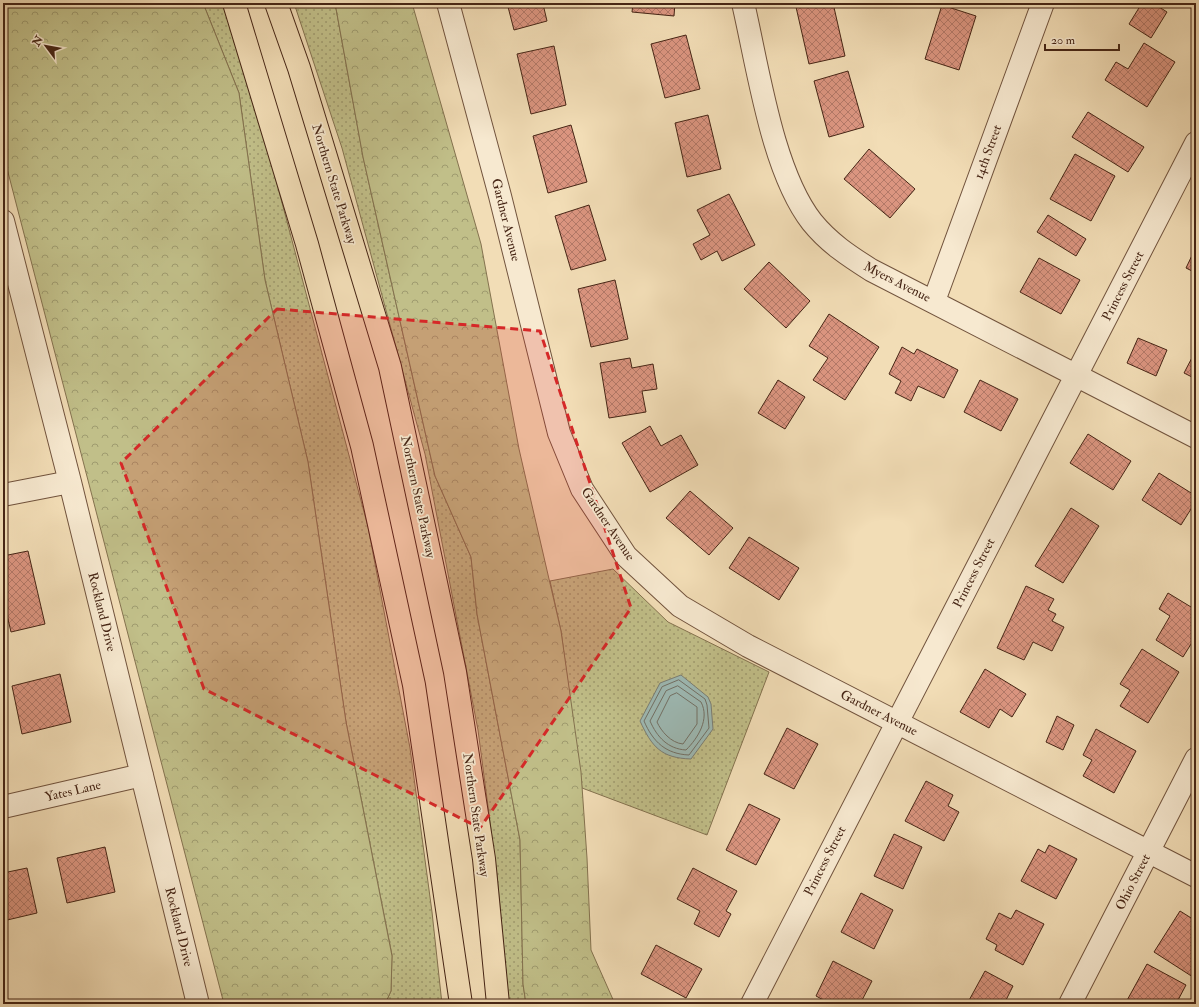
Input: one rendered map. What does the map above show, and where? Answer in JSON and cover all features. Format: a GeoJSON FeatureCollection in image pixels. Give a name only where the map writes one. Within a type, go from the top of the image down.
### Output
{"type":"FeatureCollection","features":[{"type":"Feature","properties":{"kind":"highway"},"geometry":{"type":"LineString","coordinates":[[234,3],[307,244],[362,446],[414,685],[461,1004]]}},
{"type":"Feature","properties":{"kind":"highway","name":"Northern State Parkway"},"geometry":{"type":"LineString","coordinates":[[276,3],[299,68],[390,367],[455,672],[484,859],[498,1004]]}},
{"type":"Feature","properties":{"kind":"street","name":"Gardner Avenue"},"geometry":{"type":"LineString","coordinates":[[448,3],[500,196],[559,433],[582,489],[626,556],[680,606],[748,646],[1196,876]]}},
{"type":"Feature","properties":{"kind":"street","name":"Myers Avenue"},"geometry":{"type":"LineString","coordinates":[[744,3],[770,119],[784,168],[800,204],[813,223],[838,249],[871,270],[934,301],[1196,437]]}},
{"type":"Feature","properties":{"kind":"street","name":"14th Street"},"geometry":{"type":"LineString","coordinates":[[934,301],[1043,3]]}},
{"type":"Feature","properties":{"kind":"street","name":"Princess Street"},"geometry":{"type":"LineString","coordinates":[[752,1004],[1196,143]]}},
{"type":"Feature","properties":{"kind":"street","name":"Rockland Drive"},"geometry":{"type":"LineString","coordinates":[[3,221],[70,482],[198,1004]]}},
{"type":"Feature","properties":{"kind":"street"},"geometry":{"type":"LineString","coordinates":[[3,495],[70,482]]}},
{"type":"Feature","properties":{"kind":"street","name":"Ohio Street"},"geometry":{"type":"LineString","coordinates":[[1070,1004],[1196,759]]}},
{"type":"Feature","properties":{"kind":"street","name":"Yates Lane"},"geometry":{"type":"LineString","coordinates":[[3,807],[142,775]]}},
{"type":"Feature","properties":{"kind":"highlighted area"},"geometry":{"type":"Polygon","coordinates":[[[277,309],[540,331],[631,608],[480,828],[204,689],[121,463],[277,309]]]}},
{"type":"Feature","properties":{"kind":"green space"},"geometry":{"type":"Polygon","coordinates":[[[3,3],[203,3],[239,93],[265,280],[308,462],[346,722],[392,956],[391,991],[385,1004],[224,1004],[3,153],[3,3]]]}},
{"type":"Feature","properties":{"kind":"green space"},"geometry":{"type":"Polygon","coordinates":[[[203,3],[222,3],[259,116],[368,527],[410,748],[432,912],[442,1004],[385,1004],[391,991],[392,955],[346,722],[308,462],[265,280],[239,93],[203,3]]]}},
{"type":"Feature","properties":{"kind":"green space"},"geometry":{"type":"Polygon","coordinates":[[[294,3],[335,3],[363,157],[435,476],[471,557],[477,614],[520,840],[523,984],[526,1004],[509,1004],[497,875],[478,730],[425,454],[342,148],[294,3]]]}},
{"type":"Feature","properties":{"kind":"green space"},"geometry":{"type":"Polygon","coordinates":[[[335,3],[412,3],[481,244],[519,449],[561,631],[581,772],[591,950],[615,1004],[526,1004],[523,984],[520,840],[477,614],[471,557],[435,476],[363,157],[335,3]]]}},
{"type":"Feature","properties":{"kind":"green space"},"geometry":{"type":"Polygon","coordinates":[[[613,569],[668,622],[769,672],[707,835],[582,788],[561,631],[550,581],[613,569]]]}},
{"type":"Feature","properties":{"kind":"water"},"geometry":{"type":"Polygon","coordinates":[[[681,675],[708,697],[711,704],[713,729],[691,759],[672,756],[659,749],[649,738],[640,721],[660,683],[681,675]]]}},
{"type":"Feature","properties":{"kind":"building"},"geometry":{"type":"Polygon","coordinates":[[[507,3],[547,3],[543,4],[547,21],[514,30],[507,3]]]}},
{"type":"Feature","properties":{"kind":"building"},"geometry":{"type":"Polygon","coordinates":[[[633,3],[675,3],[674,16],[632,12],[633,3]]]}},
{"type":"Feature","properties":{"kind":"building"},"geometry":{"type":"Polygon","coordinates":[[[814,3],[833,3],[845,56],[809,64],[796,7],[814,3]]]}},
{"type":"Feature","properties":{"kind":"building"},"geometry":{"type":"Polygon","coordinates":[[[1142,3],[1153,3],[1167,12],[1151,38],[1129,24],[1142,3]]]}},
{"type":"Feature","properties":{"kind":"building"},"geometry":{"type":"Polygon","coordinates":[[[942,5],[976,16],[959,70],[925,59],[942,5]]]}},
{"type":"Feature","properties":{"kind":"building"},"geometry":{"type":"Polygon","coordinates":[[[686,35],[700,89],[665,98],[651,44],[686,35]]]}},
{"type":"Feature","properties":{"kind":"building"},"geometry":{"type":"Polygon","coordinates":[[[1144,43],[1175,62],[1147,107],[1105,80],[1116,62],[1128,69],[1144,43]]]}},
{"type":"Feature","properties":{"kind":"building"},"geometry":{"type":"Polygon","coordinates":[[[554,46],[566,105],[531,114],[517,54],[554,46]]]}},
{"type":"Feature","properties":{"kind":"building"},"geometry":{"type":"Polygon","coordinates":[[[848,71],[864,127],[829,137],[814,81],[848,71]]]}},
{"type":"Feature","properties":{"kind":"building"},"geometry":{"type":"Polygon","coordinates":[[[1088,112],[1144,147],[1128,172],[1072,137],[1088,112]]]}},
{"type":"Feature","properties":{"kind":"building"},"geometry":{"type":"Polygon","coordinates":[[[708,115],[721,169],[687,177],[675,123],[708,115]]]}},
{"type":"Feature","properties":{"kind":"building"},"geometry":{"type":"Polygon","coordinates":[[[571,125],[587,182],[548,193],[533,136],[571,125]]]}},
{"type":"Feature","properties":{"kind":"building"},"geometry":{"type":"Polygon","coordinates":[[[869,149],[915,189],[890,218],[844,179],[869,149]]]}},
{"type":"Feature","properties":{"kind":"building"},"geometry":{"type":"Polygon","coordinates":[[[1075,154],[1115,176],[1091,221],[1050,199],[1075,154]]]}},
{"type":"Feature","properties":{"kind":"building"},"geometry":{"type":"Polygon","coordinates":[[[729,194],[755,245],[722,261],[717,251],[701,260],[693,244],[710,235],[697,210],[729,194]]]}},
{"type":"Feature","properties":{"kind":"building"},"geometry":{"type":"Polygon","coordinates":[[[589,205],[606,260],[571,270],[555,216],[589,205]]]}},
{"type":"Feature","properties":{"kind":"building"},"geometry":{"type":"Polygon","coordinates":[[[1048,215],[1086,239],[1076,256],[1037,232],[1048,215]]]}},
{"type":"Feature","properties":{"kind":"building"},"geometry":{"type":"Polygon","coordinates":[[[1196,247],[1196,273],[1186,268],[1196,247]]]}},
{"type":"Feature","properties":{"kind":"building"},"geometry":{"type":"Polygon","coordinates":[[[1039,258],[1080,280],[1061,314],[1020,292],[1039,258]]]}},
{"type":"Feature","properties":{"kind":"building"},"geometry":{"type":"Polygon","coordinates":[[[769,262],[810,301],[786,328],[744,289],[769,262]]]}},
{"type":"Feature","properties":{"kind":"building"},"geometry":{"type":"Polygon","coordinates":[[[615,280],[628,339],[591,347],[578,289],[615,280]]]}},
{"type":"Feature","properties":{"kind":"building"},"geometry":{"type":"Polygon","coordinates":[[[829,314],[879,347],[845,400],[813,380],[828,358],[809,346],[829,314]]]}},
{"type":"Feature","properties":{"kind":"building"},"geometry":{"type":"Polygon","coordinates":[[[1138,338],[1167,350],[1156,376],[1127,363],[1138,338]]]}},
{"type":"Feature","properties":{"kind":"building"},"geometry":{"type":"Polygon","coordinates":[[[902,347],[914,354],[917,349],[958,370],[944,398],[918,386],[911,401],[895,393],[901,381],[889,374],[902,347]]]}},
{"type":"Feature","properties":{"kind":"building"},"geometry":{"type":"Polygon","coordinates":[[[1196,350],[1196,379],[1184,373],[1196,350]]]}},
{"type":"Feature","properties":{"kind":"building"},"geometry":{"type":"Polygon","coordinates":[[[630,358],[632,368],[653,364],[657,389],[642,391],[646,412],[609,418],[600,363],[630,358]]]}},
{"type":"Feature","properties":{"kind":"building"},"geometry":{"type":"Polygon","coordinates":[[[778,380],[805,397],[785,429],[758,413],[778,380]]]}},
{"type":"Feature","properties":{"kind":"building"},"geometry":{"type":"Polygon","coordinates":[[[980,380],[1018,399],[1001,431],[964,412],[980,380]]]}},
{"type":"Feature","properties":{"kind":"building"},"geometry":{"type":"Polygon","coordinates":[[[650,426],[661,446],[681,435],[698,465],[650,492],[622,443],[650,426]]]}},
{"type":"Feature","properties":{"kind":"building"},"geometry":{"type":"Polygon","coordinates":[[[1088,434],[1131,461],[1113,490],[1070,463],[1088,434]]]}},
{"type":"Feature","properties":{"kind":"building"},"geometry":{"type":"Polygon","coordinates":[[[1159,473],[1196,496],[1196,501],[1181,525],[1142,500],[1159,473]]]}},
{"type":"Feature","properties":{"kind":"building"},"geometry":{"type":"Polygon","coordinates":[[[690,491],[733,528],[709,555],[666,518],[690,491]]]}},
{"type":"Feature","properties":{"kind":"building"},"geometry":{"type":"Polygon","coordinates":[[[1071,508],[1099,526],[1063,583],[1035,566],[1071,508]]]}},
{"type":"Feature","properties":{"kind":"building"},"geometry":{"type":"Polygon","coordinates":[[[749,537],[799,568],[779,600],[729,568],[749,537]]]}},
{"type":"Feature","properties":{"kind":"building"},"geometry":{"type":"Polygon","coordinates":[[[28,551],[45,624],[11,632],[3,598],[3,556],[28,551]]]}},
{"type":"Feature","properties":{"kind":"building"},"geometry":{"type":"Polygon","coordinates":[[[1026,586],[1054,599],[1048,610],[1056,614],[1052,621],[1064,627],[1052,651],[1033,642],[1024,660],[997,648],[1026,586]]]}},
{"type":"Feature","properties":{"kind":"building"},"geometry":{"type":"Polygon","coordinates":[[[1168,593],[1196,610],[1196,636],[1183,657],[1156,640],[1170,616],[1159,609],[1168,593]]]}},
{"type":"Feature","properties":{"kind":"building"},"geometry":{"type":"Polygon","coordinates":[[[1142,649],[1179,672],[1148,723],[1120,706],[1130,690],[1120,684],[1142,649]]]}},
{"type":"Feature","properties":{"kind":"building"},"geometry":{"type":"Polygon","coordinates":[[[985,669],[1026,694],[1012,717],[1000,709],[989,728],[960,712],[985,669]]]}},
{"type":"Feature","properties":{"kind":"building"},"geometry":{"type":"Polygon","coordinates":[[[60,674],[71,722],[22,734],[12,686],[60,674]]]}},
{"type":"Feature","properties":{"kind":"building"},"geometry":{"type":"Polygon","coordinates":[[[1057,716],[1074,725],[1063,750],[1046,742],[1057,716]]]}},
{"type":"Feature","properties":{"kind":"building"},"geometry":{"type":"Polygon","coordinates":[[[787,728],[818,744],[794,789],[764,774],[787,728]]]}},
{"type":"Feature","properties":{"kind":"building"},"geometry":{"type":"Polygon","coordinates":[[[1096,729],[1136,751],[1114,793],[1083,776],[1092,760],[1083,755],[1096,729]]]}},
{"type":"Feature","properties":{"kind":"building"},"geometry":{"type":"Polygon","coordinates":[[[926,781],[953,795],[948,806],[959,812],[944,841],[905,821],[926,781]]]}},
{"type":"Feature","properties":{"kind":"building"},"geometry":{"type":"Polygon","coordinates":[[[749,804],[780,819],[756,865],[726,850],[749,804]]]}},
{"type":"Feature","properties":{"kind":"building"},"geometry":{"type":"Polygon","coordinates":[[[894,834],[922,847],[903,889],[874,876],[894,834]]]}},
{"type":"Feature","properties":{"kind":"building"},"geometry":{"type":"Polygon","coordinates":[[[1049,845],[1077,859],[1056,899],[1021,881],[1038,849],[1045,853],[1049,845]]]}},
{"type":"Feature","properties":{"kind":"building"},"geometry":{"type":"Polygon","coordinates":[[[105,847],[115,892],[67,903],[57,858],[105,847]]]}},
{"type":"Feature","properties":{"kind":"building"},"geometry":{"type":"Polygon","coordinates":[[[27,868],[37,913],[3,921],[3,873],[27,868]]]}},
{"type":"Feature","properties":{"kind":"building"},"geometry":{"type":"Polygon","coordinates":[[[693,868],[737,891],[726,911],[731,914],[719,937],[694,924],[700,911],[677,899],[693,868]]]}},
{"type":"Feature","properties":{"kind":"building"},"geometry":{"type":"Polygon","coordinates":[[[861,893],[893,910],[874,949],[841,932],[861,893]]]}},
{"type":"Feature","properties":{"kind":"building"},"geometry":{"type":"Polygon","coordinates":[[[1016,910],[1044,924],[1023,965],[995,950],[997,945],[986,939],[999,913],[1011,919],[1016,910]]]}},
{"type":"Feature","properties":{"kind":"building"},"geometry":{"type":"Polygon","coordinates":[[[1180,911],[1196,921],[1196,979],[1154,952],[1180,911]]]}},
{"type":"Feature","properties":{"kind":"building"},"geometry":{"type":"Polygon","coordinates":[[[656,945],[702,969],[686,998],[641,974],[656,945]]]}},
{"type":"Feature","properties":{"kind":"building"},"geometry":{"type":"Polygon","coordinates":[[[833,961],[872,981],[860,1004],[831,1004],[816,996],[833,961]]]}},
{"type":"Feature","properties":{"kind":"building"},"geometry":{"type":"Polygon","coordinates":[[[1147,964],[1186,985],[1177,1002],[1180,1004],[1125,1004],[1147,964]]]}},
{"type":"Feature","properties":{"kind":"building"},"geometry":{"type":"Polygon","coordinates":[[[985,971],[1013,986],[1004,1004],[967,1004],[985,971]]]}}]}
